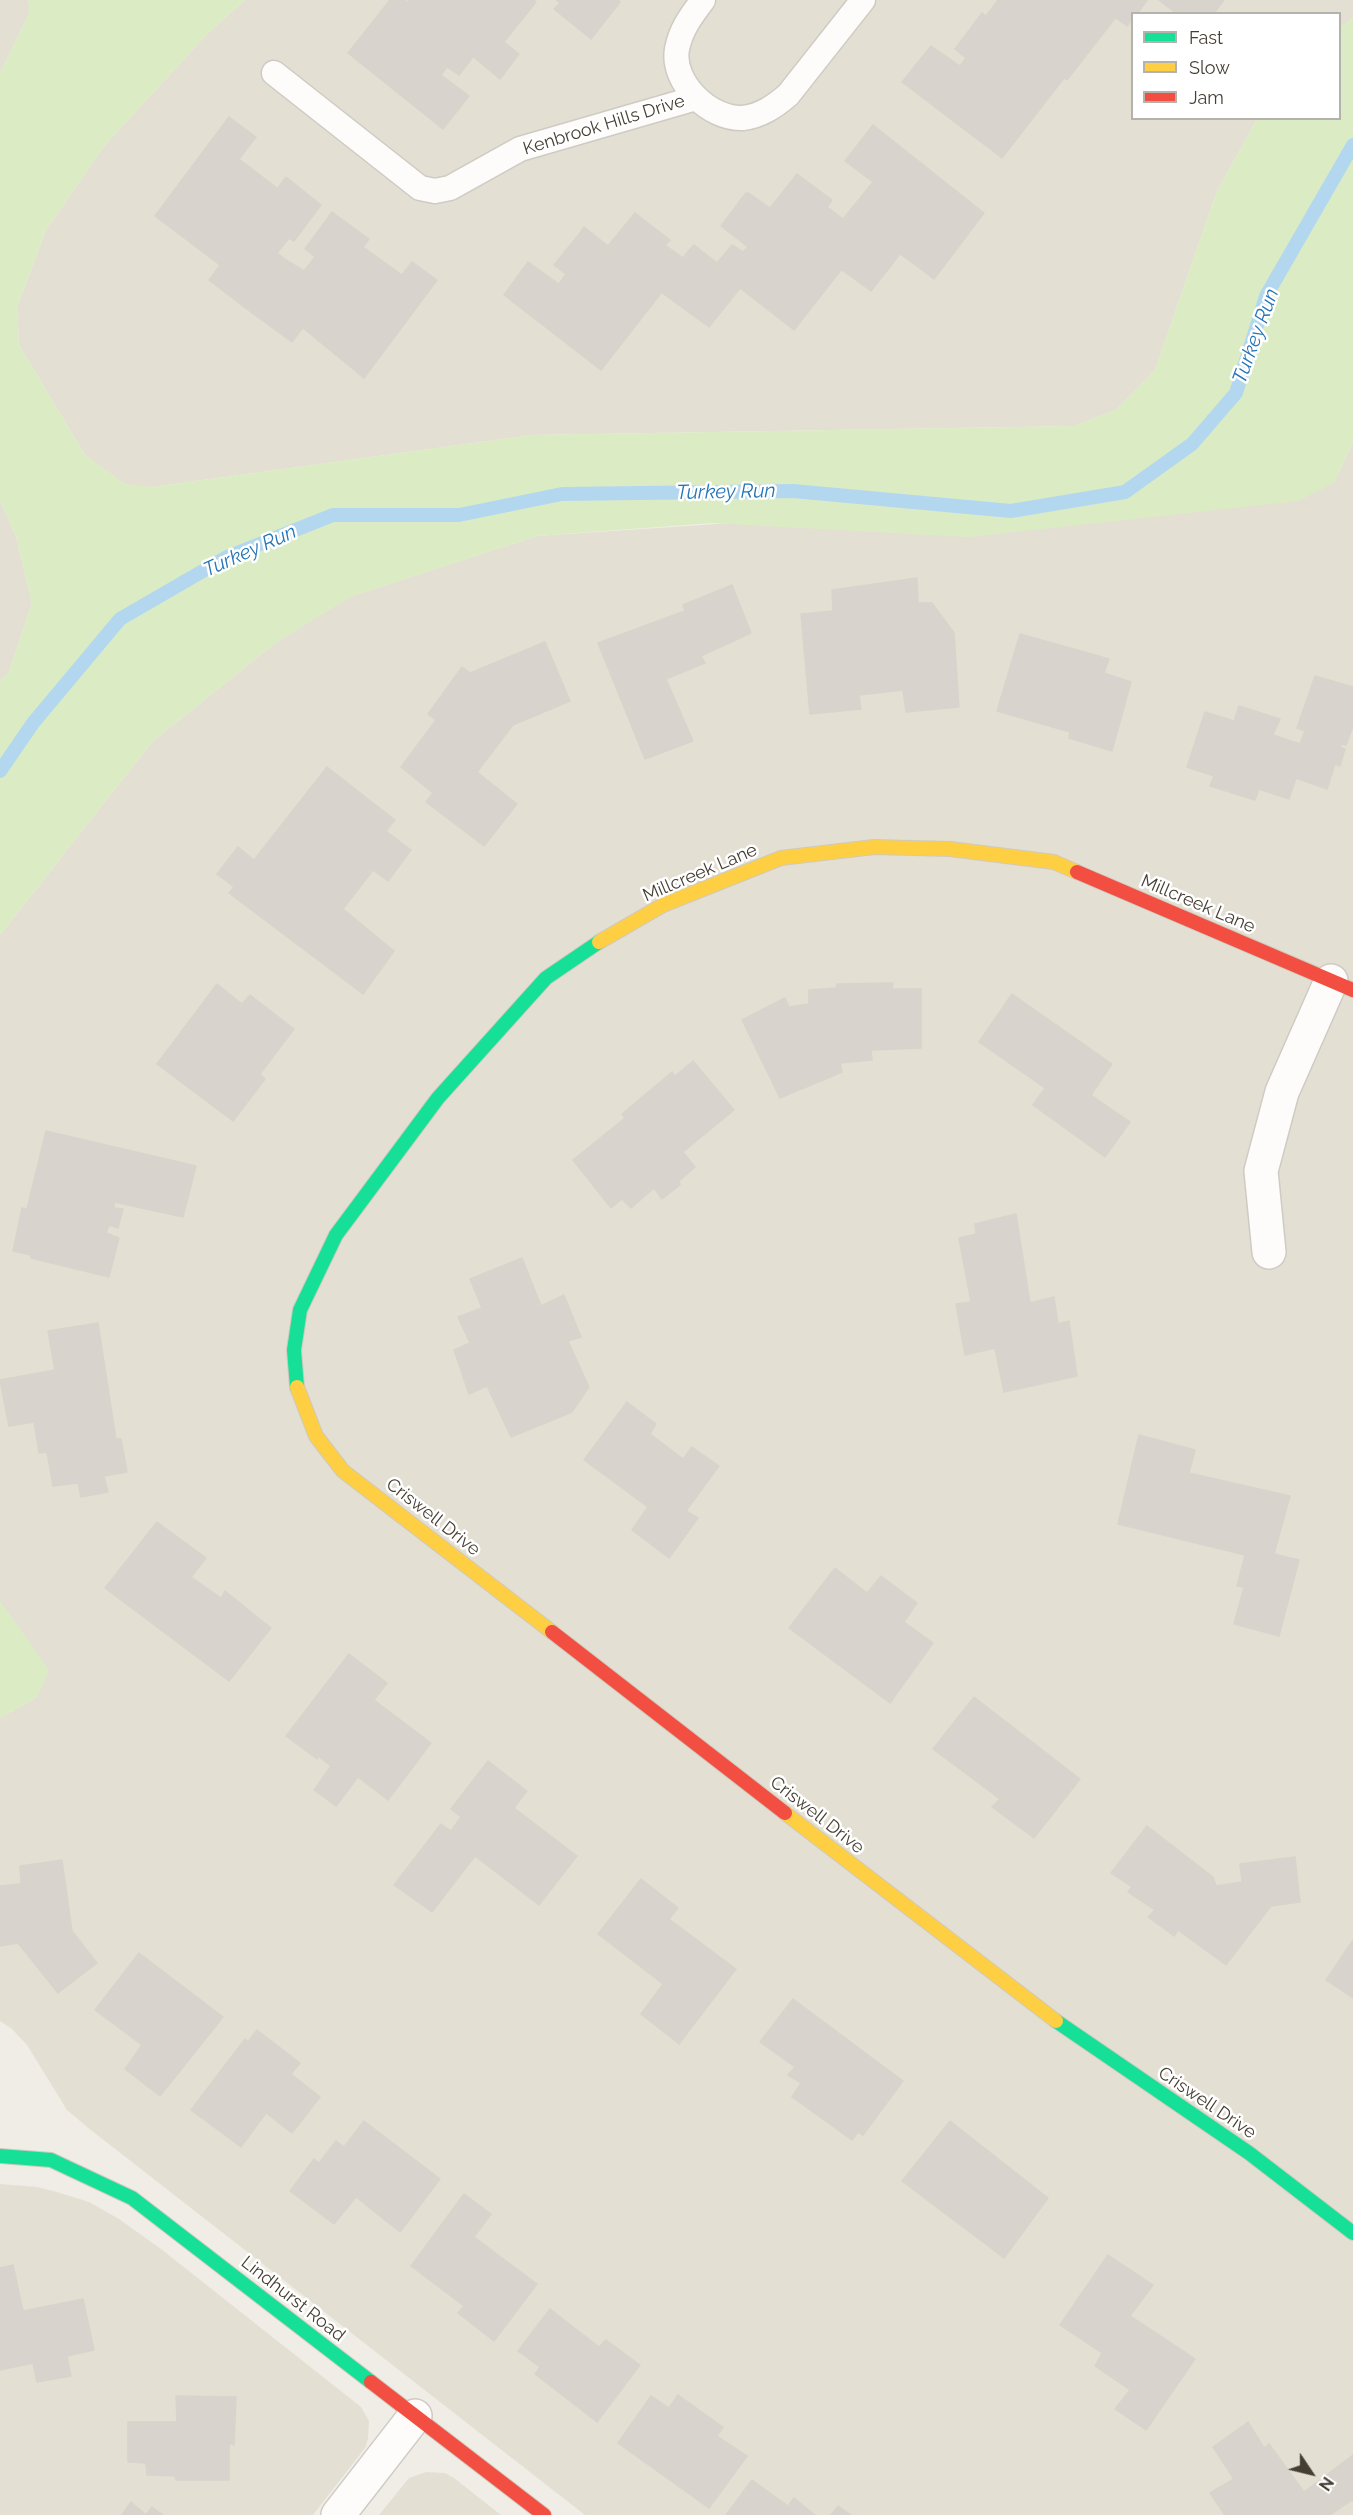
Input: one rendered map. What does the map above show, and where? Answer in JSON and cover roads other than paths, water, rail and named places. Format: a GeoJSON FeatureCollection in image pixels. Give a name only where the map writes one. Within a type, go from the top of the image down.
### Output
{"type":"FeatureCollection","features":[{"type":"Feature","properties":{"kind":"street","name":"Millcreek Lane"},"geometry":{"type":"LineString","coordinates":[[297,1389],[294,1350],[300,1310],[336,1235],[446,1089],[546,978],[608,937],[663,905],[770,862],[781,858],[874,847],[950,849],[1054,862],[1342,985]]}},
{"type":"Feature","properties":{"kind":"street"},"geometry":{"type":"LineString","coordinates":[[1269,1252],[1261,1171],[1282,1092],[1342,985]]}},
{"type":"Feature","properties":{"kind":"street","name":"Criswell Drive"},"geometry":{"type":"LineString","coordinates":[[297,1389],[316,1436],[343,1471],[1013,1989],[1102,2054],[1249,2153],[1353,2233]]}},
{"type":"Feature","properties":{"kind":"street","name":"Lindhurst Road"},"geometry":{"type":"LineString","coordinates":[[0,2156],[51,2160],[132,2198],[544,2515]]}},
{"type":"Feature","properties":{"kind":"street"},"geometry":{"type":"LineString","coordinates":[[338,2515],[415,2416]]}},
{"type":"Feature","properties":{"kind":"lane","name":"Kenbrook Hills Drive"},"geometry":{"type":"LineString","coordinates":[[703,0],[684,26],[677,51],[681,77],[696,98],[709,108],[725,115],[742,118],[759,114],[775,106],[788,95],[863,0]]}},
{"type":"Feature","properties":{"kind":"lane","name":"Kenbrook Hills Drive"},"geometry":{"type":"LineString","coordinates":[[274,73],[420,188],[435,191],[450,188],[520,149],[696,98]]}},
{"type":"Feature","properties":{"kind":"waterway","name":"Turkey Run"},"geometry":{"type":"LineString","coordinates":[[0,771],[33,723],[120,619],[227,557],[333,515],[459,515],[562,494],[793,491],[1011,511],[1125,492],[1192,444],[1236,393],[1266,296],[1353,145]]}}]}
